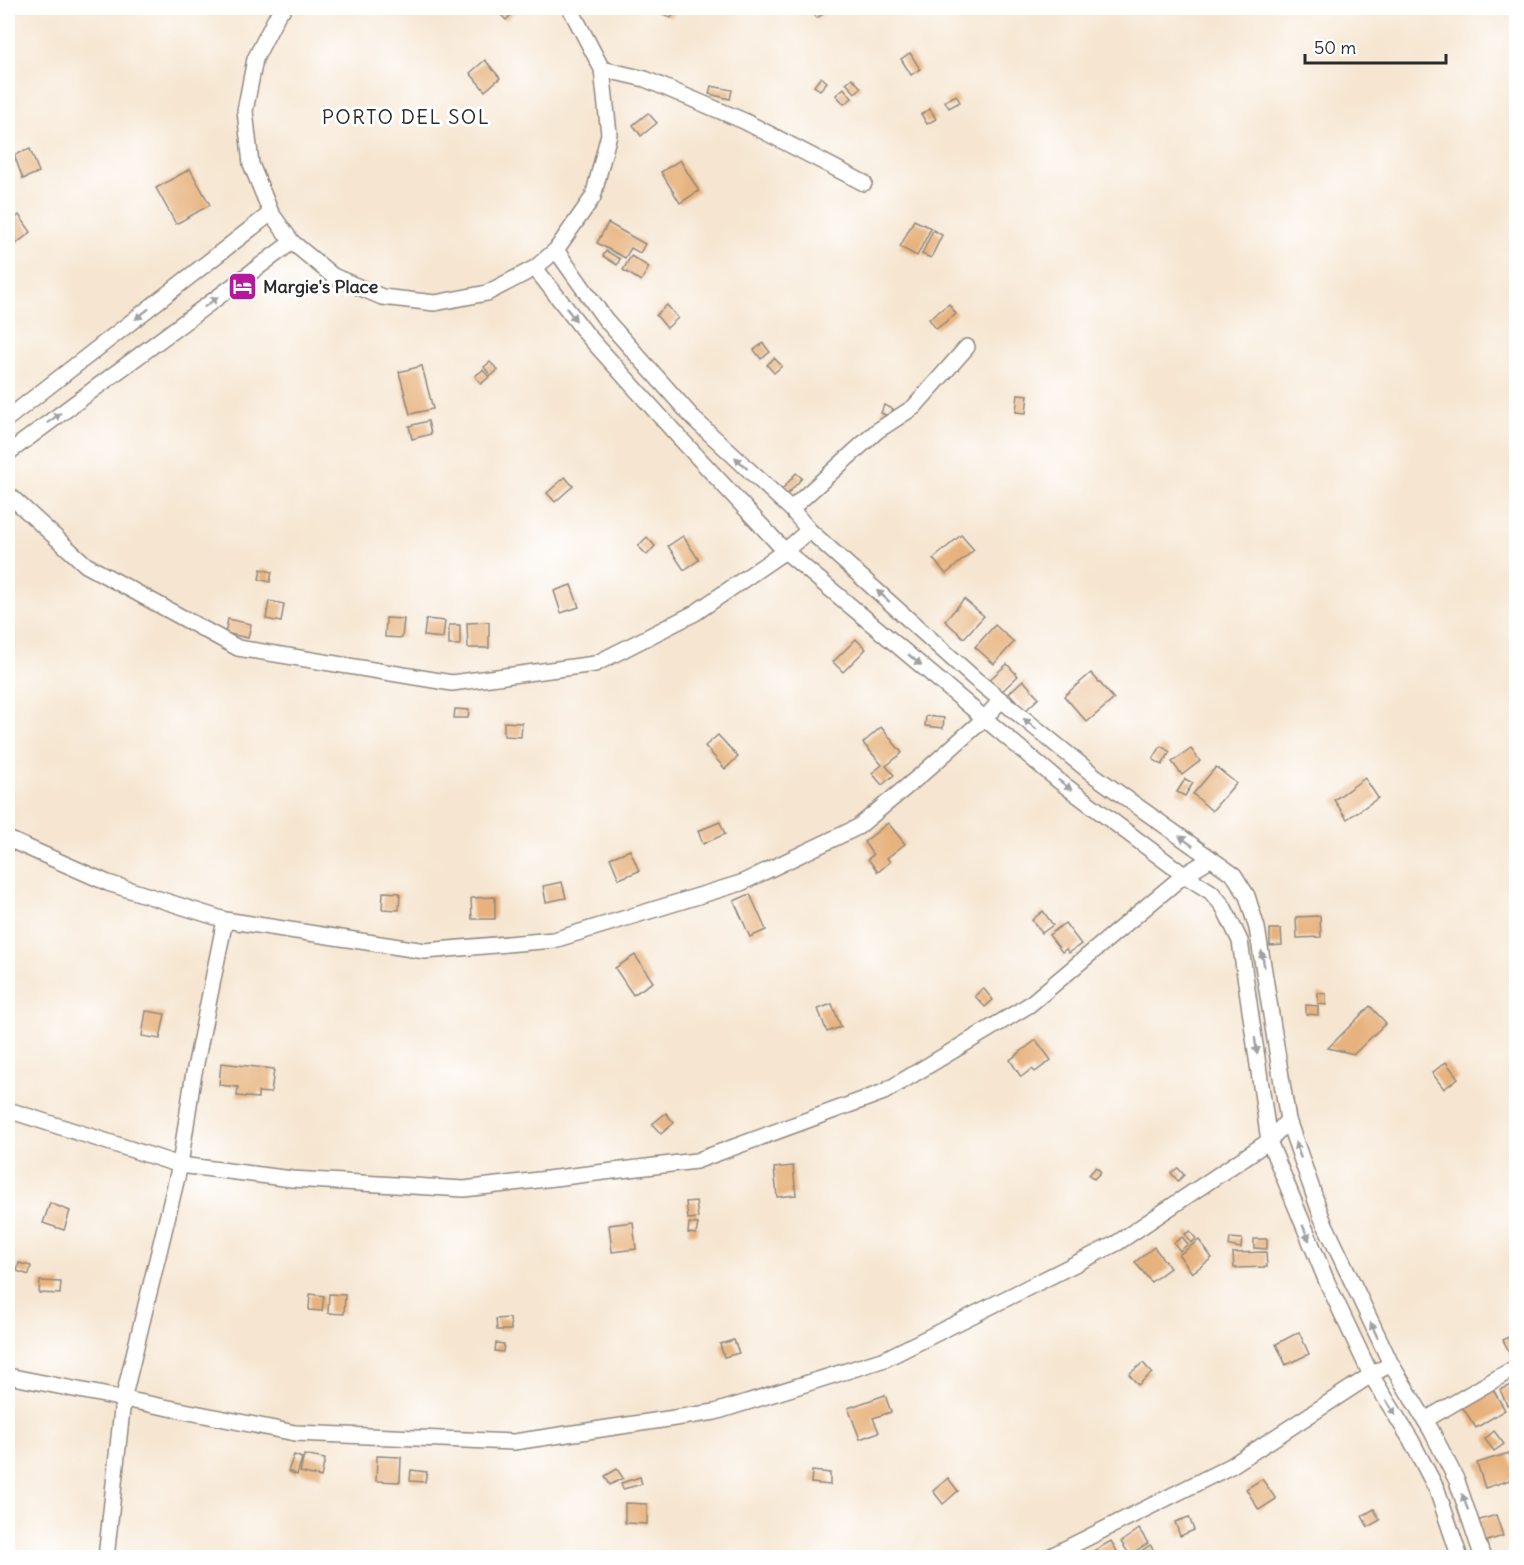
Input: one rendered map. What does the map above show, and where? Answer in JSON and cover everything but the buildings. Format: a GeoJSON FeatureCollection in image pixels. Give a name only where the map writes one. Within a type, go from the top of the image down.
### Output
{"type":"FeatureCollection","features":[{"type":"Feature","properties":{"kind":"street"},"geometry":{"type":"LineString","coordinates":[[284,8],[279,12],[255,59],[245,111],[250,164],[271,213],[292,242],[333,276],[382,297],[435,303],[487,293],[535,268],[556,250],[593,197],[609,134],[602,69],[570,8]]}},
{"type":"Feature","properties":{"kind":"street"},"geometry":{"type":"LineString","coordinates":[[602,69],[645,79],[744,121],[864,183]]}},
{"type":"Feature","properties":{"kind":"street"},"geometry":{"type":"LineString","coordinates":[[8,418],[271,213]]}},
{"type":"Feature","properties":{"kind":"street"},"geometry":{"type":"LineString","coordinates":[[8,453],[292,242]]}},
{"type":"Feature","properties":{"kind":"street"},"geometry":{"type":"LineString","coordinates":[[556,250],[605,319],[694,419],[791,509],[809,530],[975,679],[1095,776],[1234,875],[1247,896],[1257,928],[1288,1120],[1322,1218],[1391,1364],[1425,1420],[1457,1481],[1483,1557]]}},
{"type":"Feature","properties":{"kind":"street"},"geometry":{"type":"LineString","coordinates":[[535,268],[595,344],[785,551],[1059,781],[1184,875],[1211,892],[1223,906],[1240,941],[1269,1141],[1299,1217],[1371,1375],[1412,1440],[1437,1490],[1460,1557]]}},
{"type":"Feature","properties":{"kind":"street"},"geometry":{"type":"LineString","coordinates":[[791,509],[877,431],[914,407],[967,347]]}},
{"type":"Feature","properties":{"kind":"street"},"geometry":{"type":"LineString","coordinates":[[8,494],[86,565],[238,648],[452,683],[595,664],[696,614],[785,551],[809,530]]}},
{"type":"Feature","properties":{"kind":"street"},"geometry":{"type":"LineString","coordinates":[[8,839],[108,883],[225,920],[424,951],[554,940],[741,883],[858,826],[922,774],[985,718],[1001,700]]}},
{"type":"Feature","properties":{"kind":"street"},"geometry":{"type":"LineString","coordinates":[[8,1110],[180,1166],[292,1179],[464,1189],[696,1161],[884,1092],[1029,1005],[1184,875],[1210,859]]}},
{"type":"Feature","properties":{"kind":"street"},"geometry":{"type":"LineString","coordinates":[[106,1557],[123,1400],[180,1166],[193,1078],[225,920]]}},
{"type":"Feature","properties":{"kind":"street"},"geometry":{"type":"LineString","coordinates":[[8,1376],[295,1433],[514,1442],[715,1412],[885,1359],[1117,1243],[1269,1141],[1288,1120]]}},
{"type":"Feature","properties":{"kind":"street"},"geometry":{"type":"LineString","coordinates":[[1047,1557],[1231,1466],[1391,1364]]}},
{"type":"Feature","properties":{"kind":"street"},"geometry":{"type":"LineString","coordinates":[[1425,1420],[1516,1369]]}},
{"type":"Feature","properties":{"kind":"place","name":"Margie's Place"},"geometry":{"type":"Point","coordinates":[242,286]}},
{"type":"Feature","properties":{"kind":"district","name":"PORTO DEL SOL"},"geometry":{"type":"Point","coordinates":[406,116]}}]}
